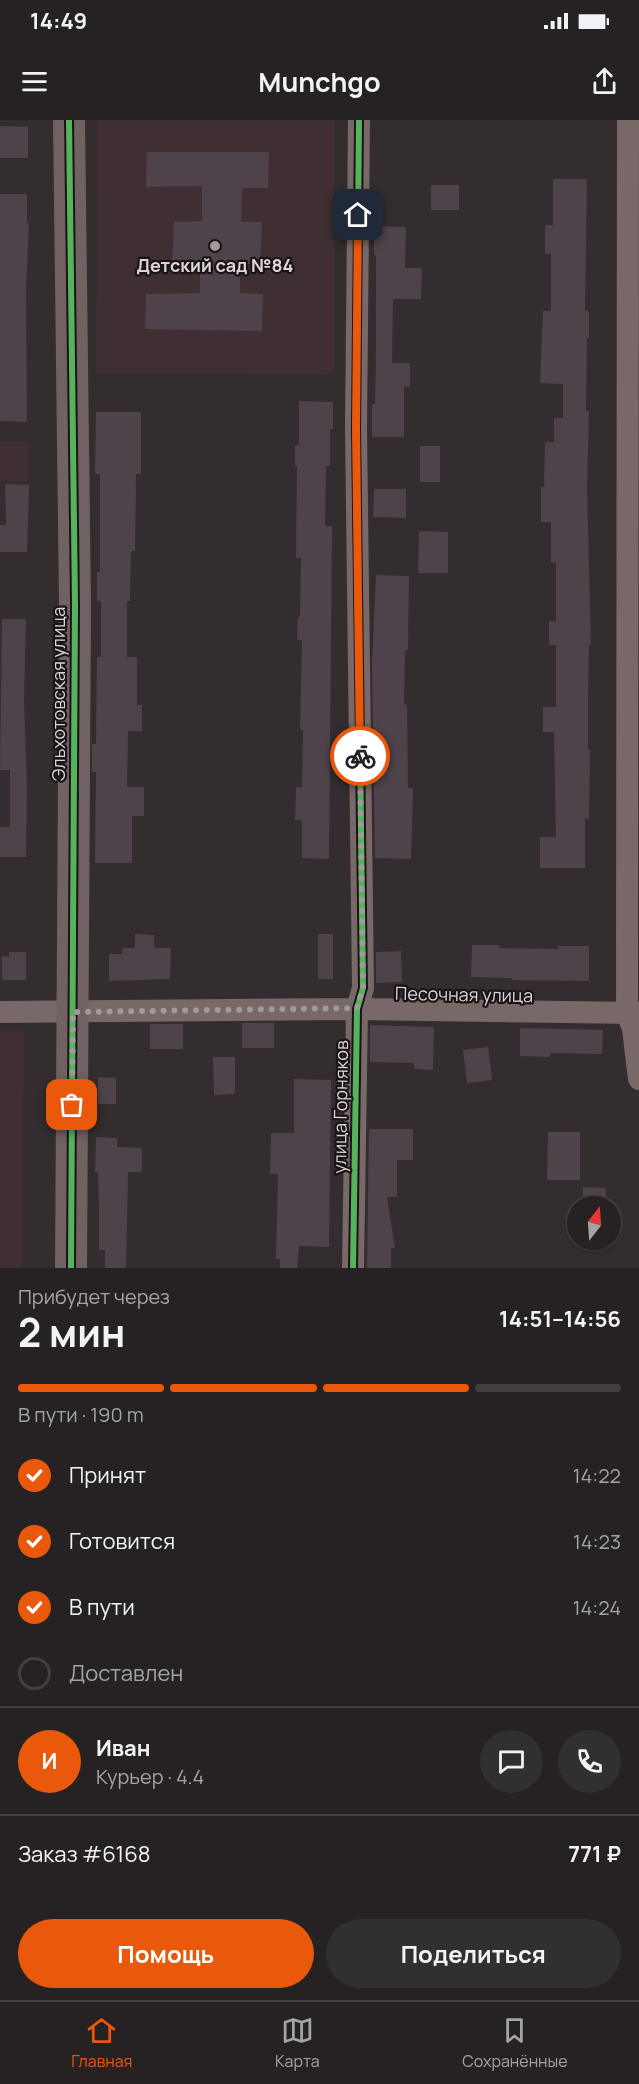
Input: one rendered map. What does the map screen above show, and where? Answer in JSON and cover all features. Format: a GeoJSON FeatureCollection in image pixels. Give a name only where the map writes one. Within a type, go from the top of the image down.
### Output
{"type":"FeatureCollection","features":[{"type":"Feature","properties":{"kind":"street","name":"Эльхотовская улица"},"geometry":{"type":"LineString","coordinates":[[69,120],[75,605],[71,1268]]}},
{"type":"Feature","properties":{"kind":"street","name":"улица Горняков"},"geometry":{"type":"LineString","coordinates":[[353,1268],[357,1008],[363,988],[356,428],[359,120]]}},
{"type":"Feature","properties":{"kind":"street"},"geometry":{"type":"LineString","coordinates":[[628,120],[633,1029],[639,1079]]}},
{"type":"Feature","properties":{"kind":"street","name":"Песочная улица"},"geometry":{"type":"LineString","coordinates":[[0,1012],[357,1008],[633,1013]]}},
{"type":"Feature","properties":{"kind":"shaded area","name":"Детский сад №84"},"geometry":{"type":"Polygon","coordinates":[[[97,120],[334,120],[334,374],[96,373],[97,120]]]}},
{"type":"Feature","properties":{"kind":"shaded area"},"geometry":{"type":"Polygon","coordinates":[[[0,442],[28,442],[28,481],[0,481],[0,442]]]}},
{"type":"Feature","properties":{"kind":"shaded area"},"geometry":{"type":"Polygon","coordinates":[[[0,1030],[24,1030],[23,1268],[0,1268],[0,1030]]]}},
{"type":"Feature","properties":{"kind":"building"},"geometry":{"type":"Polygon","coordinates":[[[0,126],[28,127],[28,158],[0,158],[0,126]]]}},
{"type":"Feature","properties":{"kind":"building"},"geometry":{"type":"Polygon","coordinates":[[[147,152],[269,152],[268,188],[242,188],[241,222],[262,222],[260,264],[240,264],[240,293],[263,294],[262,331],[145,329],[146,294],[200,293],[200,263],[172,262],[174,222],[202,221],[202,186],[146,187],[147,152]]]}},
{"type":"Feature","properties":{"kind":"building"},"geometry":{"type":"Polygon","coordinates":[[[553,179],[587,179],[585,311],[589,311],[586,411],[589,411],[587,488],[591,645],[589,645],[588,698],[589,819],[585,819],[585,868],[540,868],[540,837],[556,837],[554,732],[543,732],[543,707],[556,707],[556,645],[549,645],[549,621],[556,621],[556,563],[551,563],[551,522],[541,522],[541,487],[544,487],[545,442],[554,442],[554,418],[563,418],[563,384],[540,383],[543,311],[551,311],[551,254],[545,254],[545,225],[553,225],[553,179]]]}},
{"type":"Feature","properties":{"kind":"building"},"geometry":{"type":"Polygon","coordinates":[[[431,185],[459,185],[459,210],[431,210],[431,185]]]}},
{"type":"Feature","properties":{"kind":"building"},"geometry":{"type":"Polygon","coordinates":[[[0,194],[27,194],[27,223],[29,223],[26,289],[27,422],[0,421],[0,194]]]}},
{"type":"Feature","properties":{"kind":"building"},"geometry":{"type":"Polygon","coordinates":[[[374,226],[406,227],[405,268],[422,268],[421,299],[393,299],[392,363],[410,363],[410,387],[404,387],[404,437],[372,437],[376,348],[374,226]]]}},
{"type":"Feature","properties":{"kind":"building"},"geometry":{"type":"Polygon","coordinates":[[[299,401],[333,402],[330,466],[326,466],[325,526],[332,526],[329,859],[302,858],[302,820],[295,820],[296,787],[302,787],[303,730],[300,730],[302,641],[297,640],[298,617],[300,617],[301,558],[296,558],[297,466],[295,466],[295,445],[299,445],[299,401]]]}},
{"type":"Feature","properties":{"kind":"building"},"geometry":{"type":"Polygon","coordinates":[[[96,412],[141,412],[141,474],[136,474],[135,551],[131,551],[130,601],[127,601],[127,657],[137,657],[137,705],[142,705],[142,731],[128,731],[127,787],[144,787],[144,816],[132,816],[132,863],[95,863],[96,772],[92,772],[92,744],[96,744],[97,657],[101,657],[101,601],[97,601],[97,572],[100,572],[100,474],[95,474],[96,412]]]}},
{"type":"Feature","properties":{"kind":"building"},"geometry":{"type":"Polygon","coordinates":[[[420,446],[440,446],[440,482],[420,482],[420,446]]]}},
{"type":"Feature","properties":{"kind":"building"},"geometry":{"type":"Polygon","coordinates":[[[5,484],[29,485],[27,552],[0,552],[0,525],[6,525],[5,484]]]}},
{"type":"Feature","properties":{"kind":"building"},"geometry":{"type":"Polygon","coordinates":[[[374,489],[406,489],[406,518],[373,517],[374,489]]]}},
{"type":"Feature","properties":{"kind":"building"},"geometry":{"type":"Polygon","coordinates":[[[419,531],[448,532],[448,573],[418,573],[419,531]]]}},
{"type":"Feature","properties":{"kind":"building"},"geometry":{"type":"Polygon","coordinates":[[[376,575],[409,576],[408,650],[405,650],[404,704],[407,705],[408,788],[413,788],[411,859],[375,858],[372,664],[376,575]]]}},
{"type":"Feature","properties":{"kind":"building"},"geometry":{"type":"Polygon","coordinates":[[[2,619],[26,619],[24,700],[27,788],[26,857],[0,857],[0,827],[10,827],[10,770],[0,770],[2,619]]]}},
{"type":"Feature","properties":{"kind":"building"},"geometry":{"type":"Polygon","coordinates":[[[135,934],[154,935],[154,948],[171,948],[170,979],[109,981],[109,954],[122,954],[122,948],[135,948],[135,934]]]}},
{"type":"Feature","properties":{"kind":"building"},"geometry":{"type":"Polygon","coordinates":[[[318,934],[333,934],[333,979],[318,979],[318,934]]]}},
{"type":"Feature","properties":{"kind":"building"},"geometry":{"type":"Polygon","coordinates":[[[472,945],[558,949],[558,946],[589,946],[589,981],[471,977],[472,945]]]}},
{"type":"Feature","properties":{"kind":"building"},"geometry":{"type":"Polygon","coordinates":[[[401,951],[402,982],[376,983],[376,952],[401,951]]]}},
{"type":"Feature","properties":{"kind":"building"},"geometry":{"type":"Polygon","coordinates":[[[9,952],[26,952],[26,980],[2,980],[2,956],[9,957],[9,952]]]}},
{"type":"Feature","properties":{"kind":"building"},"geometry":{"type":"Polygon","coordinates":[[[242,1023],[274,1023],[274,1048],[242,1048],[242,1023]]]}},
{"type":"Feature","properties":{"kind":"building"},"geometry":{"type":"Polygon","coordinates":[[[150,1024],[183,1024],[183,1049],[150,1049],[150,1024]]]}},
{"type":"Feature","properties":{"kind":"building"},"geometry":{"type":"Polygon","coordinates":[[[370,1025],[434,1027],[433,1070],[414,1069],[414,1063],[370,1062],[370,1025]]]}},
{"type":"Feature","properties":{"kind":"building"},"geometry":{"type":"Polygon","coordinates":[[[520,1028],[603,1030],[602,1054],[550,1053],[550,1057],[520,1056],[520,1028]]]}},
{"type":"Feature","properties":{"kind":"building"},"geometry":{"type":"Polygon","coordinates":[[[488,1047],[492,1080],[467,1083],[463,1050],[488,1047]]]}},
{"type":"Feature","properties":{"kind":"building"},"geometry":{"type":"Polygon","coordinates":[[[213,1057],[235,1057],[235,1094],[214,1095],[213,1057]]]}},
{"type":"Feature","properties":{"kind":"building"},"geometry":{"type":"Polygon","coordinates":[[[98,1077],[116,1078],[116,1104],[98,1104],[98,1077]]]}},
{"type":"Feature","properties":{"kind":"building"},"geometry":{"type":"Polygon","coordinates":[[[294,1079],[331,1080],[329,1247],[299,1246],[297,1268],[280,1268],[280,1259],[276,1259],[278,1174],[270,1174],[271,1133],[294,1133],[294,1079]]]}},
{"type":"Feature","properties":{"kind":"building"},"geometry":{"type":"Polygon","coordinates":[[[369,1129],[413,1129],[413,1160],[397,1160],[397,1197],[387,1197],[395,1248],[391,1248],[391,1268],[367,1268],[369,1129]]]}},
{"type":"Feature","properties":{"kind":"building"},"geometry":{"type":"Polygon","coordinates":[[[548,1132],[580,1132],[580,1180],[547,1180],[548,1132]]]}},
{"type":"Feature","properties":{"kind":"building"},"geometry":{"type":"Polygon","coordinates":[[[96,1137],[117,1138],[117,1147],[142,1148],[142,1172],[128,1172],[126,1268],[105,1268],[105,1250],[99,1250],[98,1172],[95,1172],[96,1137]]]}},
{"type":"Feature","properties":{"kind":"building"},"geometry":{"type":"Polygon","coordinates":[[[583,1187],[606,1188],[606,1196],[583,1196],[583,1187]]]}},
{"type":"Feature","properties":{"kind":"cycle path"},"geometry":{"type":"LineString","coordinates":[[69,120],[75,605],[71,1268]]}},
{"type":"Feature","properties":{"kind":"cycle path"},"geometry":{"type":"LineString","coordinates":[[353,1268],[357,1009],[363,988],[356,428],[359,120]]}},
{"type":"Feature","properties":{"kind":"way so far"},"geometry":{"type":"LineString","coordinates":[[72,1105],[73,1012],[357,1008],[363,988],[360,756]]}},
{"type":"Feature","properties":{"kind":"place","name":"Детский сад №84"},"geometry":{"type":"Point","coordinates":[215,246]}},
{"type":"Feature","properties":{"kind":"route"},"geometry":{"type":"LineString","coordinates":[[358,215],[356,428],[360,756]]}}]}
